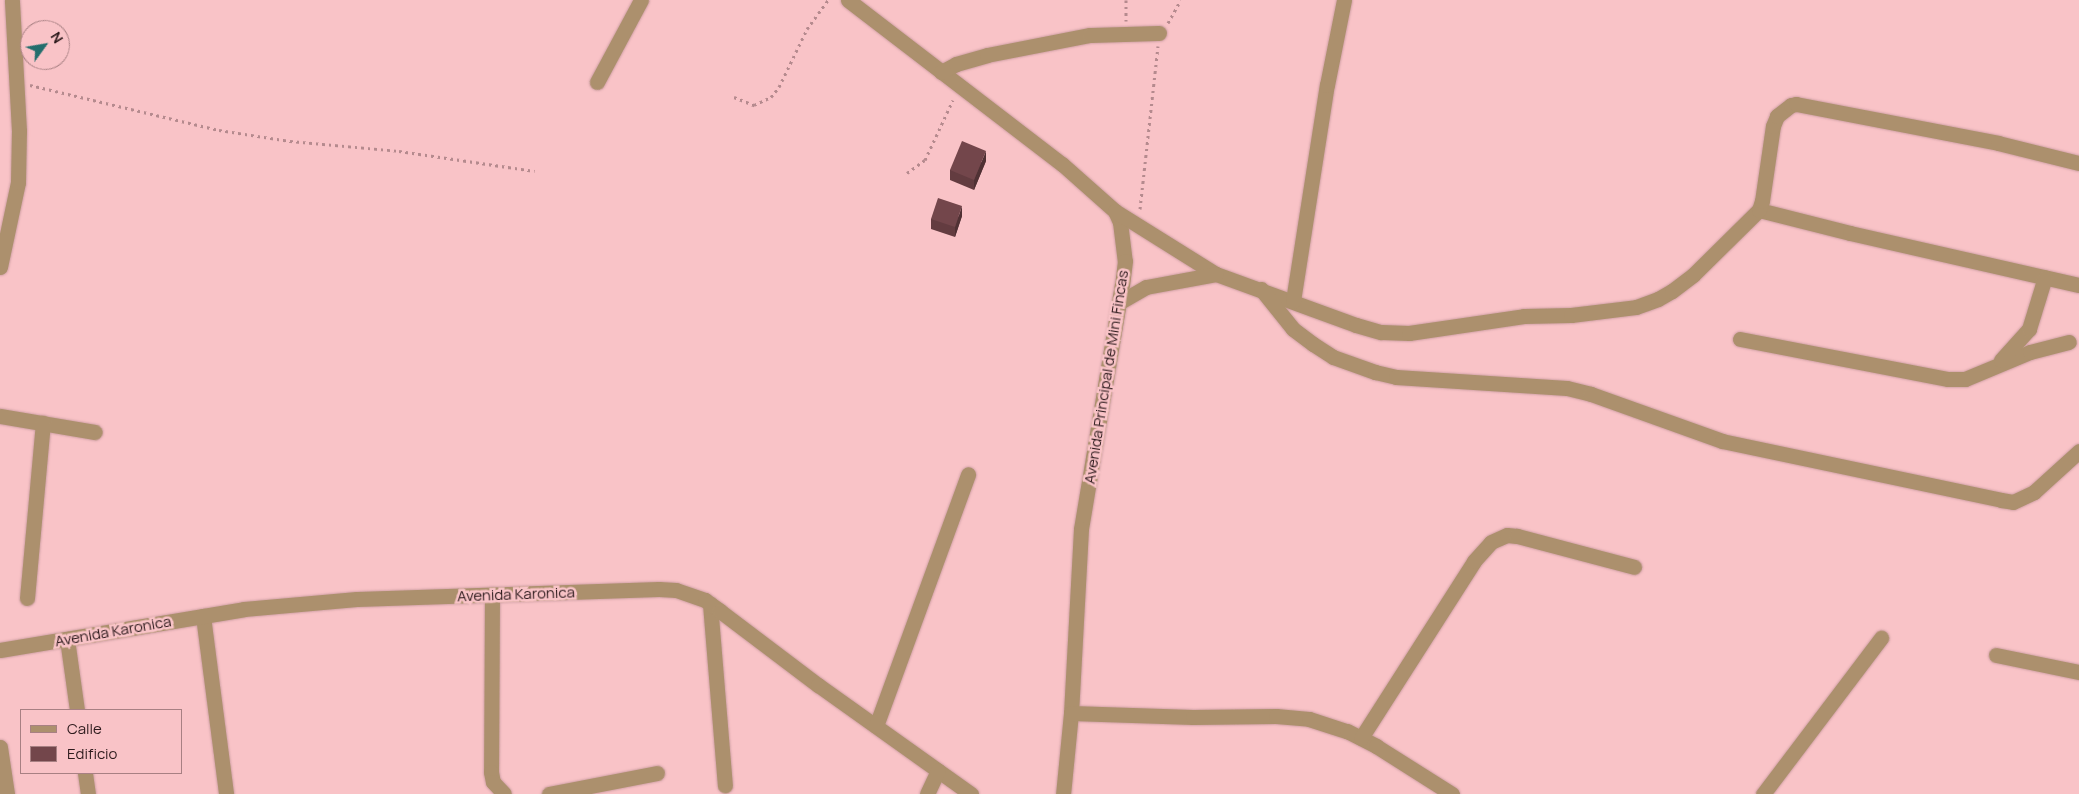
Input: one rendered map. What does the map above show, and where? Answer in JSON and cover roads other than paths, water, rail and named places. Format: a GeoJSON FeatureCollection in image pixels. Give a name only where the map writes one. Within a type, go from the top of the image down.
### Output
{"type":"FeatureCollection","features":[{"type":"Feature","properties":{"kind":"street"},"geometry":{"type":"LineString","coordinates":[[0,267],[18,182],[18,82],[12,0]]}},
{"type":"Feature","properties":{"kind":"street"},"geometry":{"type":"LineString","coordinates":[[597,82],[641,0]]}},
{"type":"Feature","properties":{"kind":"street"},"geometry":{"type":"LineString","coordinates":[[848,0],[1062,164],[1115,211],[1216,274],[1336,318],[1381,332],[1409,334],[1524,316],[1571,315],[1636,307],[1658,299],[1693,275],[1759,210],[1777,116],[1781,110],[1796,104],[1998,143],[2079,163]]}},
{"type":"Feature","properties":{"kind":"street"},"geometry":{"type":"LineString","coordinates":[[1293,301],[1327,86],[1344,0]]}},
{"type":"Feature","properties":{"kind":"street"},"geometry":{"type":"LineString","coordinates":[[941,72],[956,64],[987,55],[1090,36],[1159,33]]}},
{"type":"Feature","properties":{"kind":"street"},"geometry":{"type":"LineString","coordinates":[[1759,210],[1850,234],[2079,285]]}},
{"type":"Feature","properties":{"kind":"street","name":"Avenida Principal de Mini Fincas"},"geometry":{"type":"LineString","coordinates":[[1062,794],[1071,713],[1081,529],[1120,302],[1124,261],[1123,239],[1115,211]]}},
{"type":"Feature","properties":{"kind":"street"},"geometry":{"type":"LineString","coordinates":[[1120,302],[1146,287],[1216,274]]}},
{"type":"Feature","properties":{"kind":"street"},"geometry":{"type":"LineString","coordinates":[[1994,367],[2029,329],[2045,277]]}},
{"type":"Feature","properties":{"kind":"street"},"geometry":{"type":"LineString","coordinates":[[1260,289],[1287,322],[1314,344],[1333,357],[1375,372],[1396,376],[1567,388],[1590,394],[1722,441],[1994,499],[2013,502],[2022,499],[2034,492],[2079,451]]}},
{"type":"Feature","properties":{"kind":"street"},"geometry":{"type":"LineString","coordinates":[[1740,339],[1948,379],[1965,379],[2030,352],[2069,342]]}},
{"type":"Feature","properties":{"kind":"street"},"geometry":{"type":"LineString","coordinates":[[0,416],[96,432]]}},
{"type":"Feature","properties":{"kind":"street"},"geometry":{"type":"LineString","coordinates":[[27,598],[43,423]]}},
{"type":"Feature","properties":{"kind":"street"},"geometry":{"type":"LineString","coordinates":[[876,726],[968,474]]}},
{"type":"Feature","properties":{"kind":"street"},"geometry":{"type":"LineString","coordinates":[[1360,738],[1474,561],[1491,542],[1507,535],[1517,536],[1634,567]]}},
{"type":"Feature","properties":{"kind":"street","name":"Avenida Karonica"},"geometry":{"type":"LineString","coordinates":[[0,650],[244,609],[356,599],[659,589],[690,594],[710,604],[971,794]]}},
{"type":"Feature","properties":{"kind":"street"},"geometry":{"type":"LineString","coordinates":[[492,594],[491,772],[493,782],[504,794]]}},
{"type":"Feature","properties":{"kind":"street"},"geometry":{"type":"LineString","coordinates":[[710,604],[725,785]]}},
{"type":"Feature","properties":{"kind":"street"},"geometry":{"type":"LineString","coordinates":[[203,616],[226,794]]}},
{"type":"Feature","properties":{"kind":"street"},"geometry":{"type":"LineString","coordinates":[[1763,794],[1881,638]]}},
{"type":"Feature","properties":{"kind":"street"},"geometry":{"type":"LineString","coordinates":[[67,639],[77,709]]}},
{"type":"Feature","properties":{"kind":"street"},"geometry":{"type":"LineString","coordinates":[[1996,655],[2079,672]]}},
{"type":"Feature","properties":{"kind":"street"},"geometry":{"type":"LineString","coordinates":[[1071,713],[1193,717],[1276,716],[1309,719],[1328,724],[1360,738],[1452,794]]}},
{"type":"Feature","properties":{"kind":"street"},"geometry":{"type":"LineString","coordinates":[[0,747],[7,794]]}},
{"type":"Feature","properties":{"kind":"street"},"geometry":{"type":"LineString","coordinates":[[927,794],[938,770]]}},
{"type":"Feature","properties":{"kind":"street"},"geometry":{"type":"LineString","coordinates":[[549,794],[657,773]]}},
{"type":"Feature","properties":{"kind":"street"},"geometry":{"type":"LineString","coordinates":[[85,774],[88,794]]}}]}
